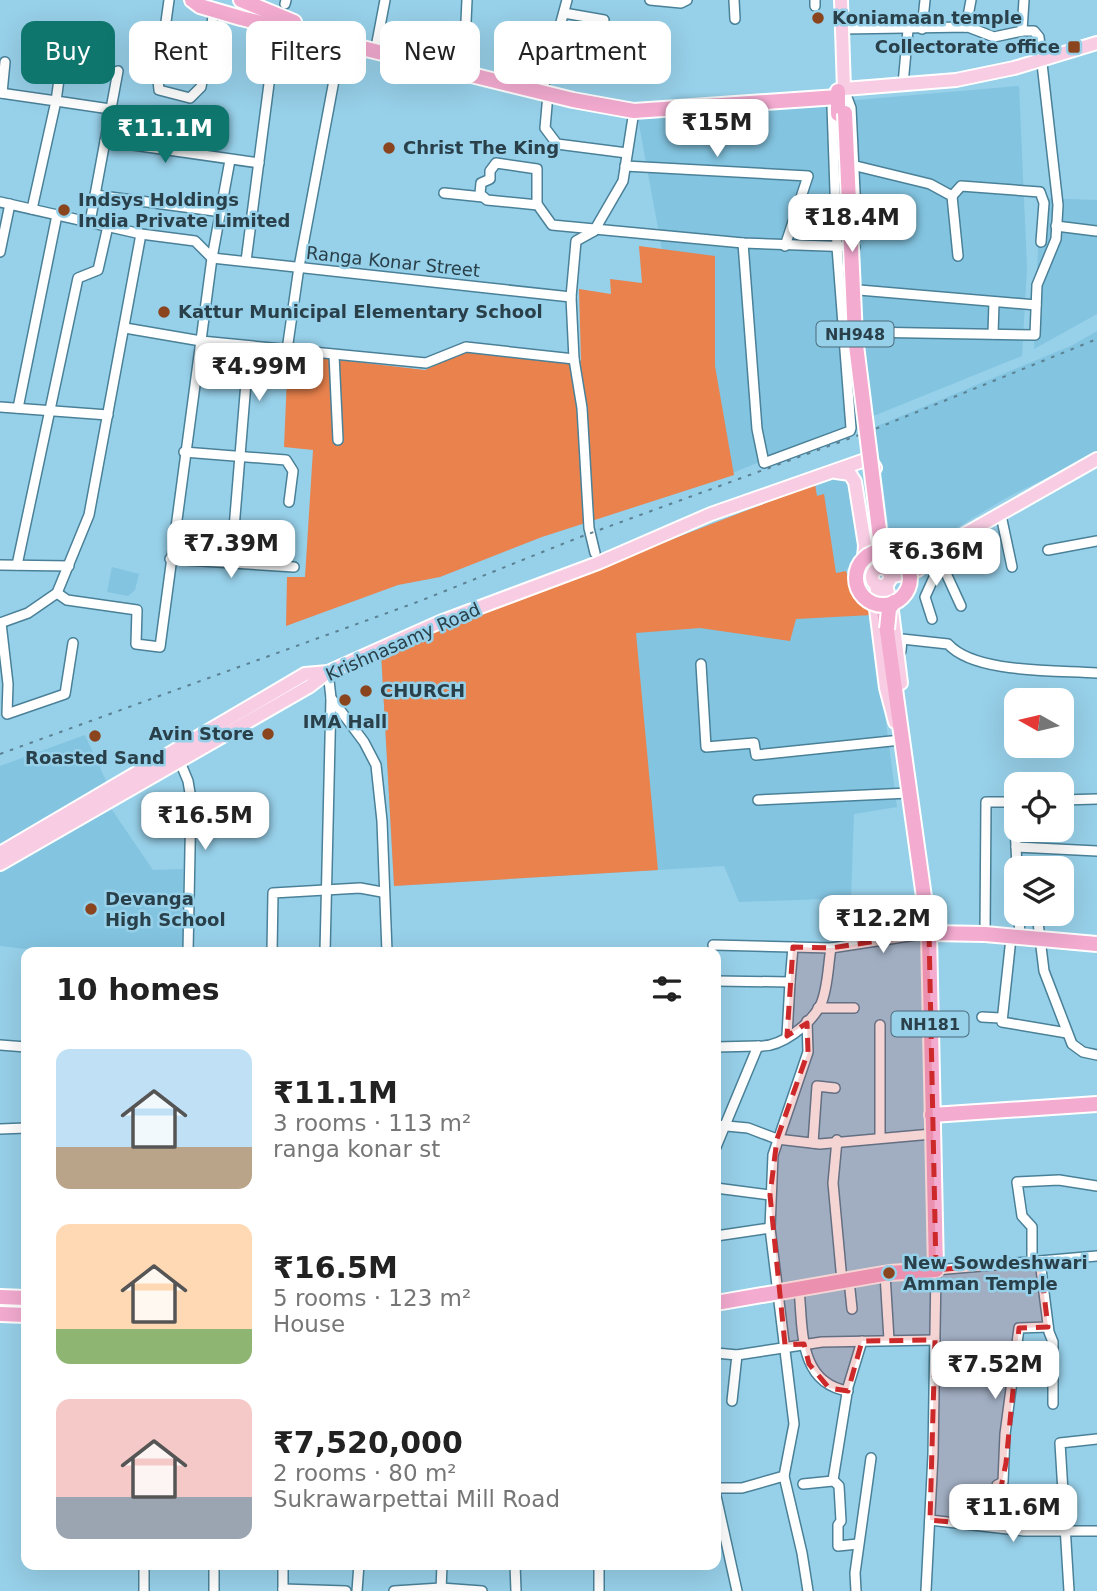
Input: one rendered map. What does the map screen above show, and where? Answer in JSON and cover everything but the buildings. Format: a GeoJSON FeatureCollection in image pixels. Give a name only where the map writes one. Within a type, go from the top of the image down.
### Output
{"type":"FeatureCollection","features":[{"type":"Feature","properties":{"kind":"highway"},"geometry":{"type":"LineString","coordinates":[[192,0],[215,11],[254,21]]}},
{"type":"Feature","properties":{"kind":"highway"},"geometry":{"type":"LineString","coordinates":[[241,0],[288,21]]}},
{"type":"Feature","properties":{"kind":"highway"},"geometry":{"type":"LineString","coordinates":[[366,40],[380,43]]}},
{"type":"Feature","properties":{"kind":"highway"},"geometry":{"type":"LineString","coordinates":[[366,49],[634,111],[837,93]]}},
{"type":"Feature","properties":{"kind":"highway"},"geometry":{"type":"LineString","coordinates":[[480,70],[546,90],[633,103],[837,93]]}},
{"type":"Feature","properties":{"kind":"highway","name":"NH948"},"geometry":{"type":"LineString","coordinates":[[837,93],[841,114],[848,331],[879,553],[856,573],[859,591],[864,598],[888,603]]}},
{"type":"Feature","properties":{"kind":"highway"},"geometry":{"type":"LineString","coordinates":[[879,553],[908,567],[909,583],[888,603],[887,629],[894,657],[901,738],[929,933],[985,934],[1097,944]]}},
{"type":"Feature","properties":{"kind":"highway","name":"NH181"},"geometry":{"type":"LineString","coordinates":[[929,933],[936,1270]]}},
{"type":"Feature","properties":{"kind":"highway"},"geometry":{"type":"LineString","coordinates":[[932,1115],[1097,1104]]}},
{"type":"Feature","properties":{"kind":"highway"},"geometry":{"type":"LineString","coordinates":[[721,1302],[885,1274],[936,1270]]}},
{"type":"Feature","properties":{"kind":"highway"},"geometry":{"type":"LineString","coordinates":[[0,1297],[21,1298]]}},
{"type":"Feature","properties":{"kind":"highway"},"geometry":{"type":"LineString","coordinates":[[0,1314],[21,1315]]}},
{"type":"Feature","properties":{"kind":"main road"},"geometry":{"type":"LineString","coordinates":[[833,0],[837,93]]}},
{"type":"Feature","properties":{"kind":"main road"},"geometry":{"type":"LineString","coordinates":[[837,93],[842,29],[841,0]]}},
{"type":"Feature","properties":{"kind":"main road"},"geometry":{"type":"LineString","coordinates":[[837,93],[956,80],[1043,61],[1097,43]]}},
{"type":"Feature","properties":{"kind":"main road"},"geometry":{"type":"LineString","coordinates":[[908,567],[1097,459]]}},
{"type":"Feature","properties":{"kind":"main road","name":"Krishnasamy Road"},"geometry":{"type":"LineString","coordinates":[[0,864],[177,755],[310,686],[328,672],[440,622],[598,563],[711,514],[865,460],[871,462],[876,470],[888,544],[879,553]]}},
{"type":"Feature","properties":{"kind":"main road"},"geometry":{"type":"LineString","coordinates":[[832,472],[850,474],[855,482],[864,535],[879,553],[894,657]]}},
{"type":"Feature","properties":{"kind":"main road"},"geometry":{"type":"LineString","coordinates":[[884,577],[917,570],[935,560],[1022,509],[1035,493]]}},
{"type":"Feature","properties":{"kind":"main road"},"geometry":{"type":"LineString","coordinates":[[901,738],[886,688],[876,609],[884,577],[914,556],[1017,496],[1035,493]]}},
{"type":"Feature","properties":{"kind":"main road"},"geometry":{"type":"LineString","coordinates":[[0,853],[177,755]]}},
{"type":"Feature","properties":{"kind":"street"},"geometry":{"type":"LineString","coordinates":[[169,0],[159,90],[190,98],[201,87],[215,11]]}},
{"type":"Feature","properties":{"kind":"street"},"geometry":{"type":"LineString","coordinates":[[377,42],[385,0]]}},
{"type":"Feature","properties":{"kind":"street"},"geometry":{"type":"LineString","coordinates":[[466,21],[467,0]]}},
{"type":"Feature","properties":{"kind":"street"},"geometry":{"type":"LineString","coordinates":[[567,0],[546,90],[545,128],[557,144],[627,153]]}},
{"type":"Feature","properties":{"kind":"street"},"geometry":{"type":"LineString","coordinates":[[650,0],[681,3],[687,0]]}},
{"type":"Feature","properties":{"kind":"street"},"geometry":{"type":"LineString","coordinates":[[734,0],[735,19]]}},
{"type":"Feature","properties":{"kind":"street"},"geometry":{"type":"LineString","coordinates":[[922,29],[925,0]]}},
{"type":"Feature","properties":{"kind":"street"},"geometry":{"type":"LineString","coordinates":[[966,27],[971,0]]}},
{"type":"Feature","properties":{"kind":"street"},"geometry":{"type":"LineString","coordinates":[[1022,31],[1024,0]]}},
{"type":"Feature","properties":{"kind":"street"},"geometry":{"type":"LineString","coordinates":[[564,13],[604,20]]}},
{"type":"Feature","properties":{"kind":"street"},"geometry":{"type":"LineString","coordinates":[[842,29],[966,27],[994,37],[1022,31],[1034,32],[1039,37],[1043,61],[1057,194],[1056,239],[1037,285],[1035,335],[862,332]]}},
{"type":"Feature","properties":{"kind":"street"},"geometry":{"type":"LineString","coordinates":[[904,84],[908,30]]}},
{"type":"Feature","properties":{"kind":"street"},"geometry":{"type":"LineString","coordinates":[[5,62],[1,93],[110,109]]}},
{"type":"Feature","properties":{"kind":"street"},"geometry":{"type":"LineString","coordinates":[[90,222],[118,72]]}},
{"type":"Feature","properties":{"kind":"street"},"geometry":{"type":"LineString","coordinates":[[32,209],[58,84]]}},
{"type":"Feature","properties":{"kind":"street"},"geometry":{"type":"LineString","coordinates":[[246,261],[272,84]]}},
{"type":"Feature","properties":{"kind":"street"},"geometry":{"type":"LineString","coordinates":[[287,350],[299,267],[333,84]]}},
{"type":"Feature","properties":{"kind":"street"},"geometry":{"type":"LineString","coordinates":[[837,93],[851,108],[856,166],[847,250],[859,290],[869,416],[851,420]]}},
{"type":"Feature","properties":{"kind":"street"},"geometry":{"type":"LineString","coordinates":[[743,243],[758,429],[764,463],[850,431],[847,250],[837,93]]}},
{"type":"Feature","properties":{"kind":"street"},"geometry":{"type":"LineString","coordinates":[[595,552],[589,528],[582,408],[574,359],[571,298],[576,241],[594,232],[623,181],[634,111]]}},
{"type":"Feature","properties":{"kind":"street"},"geometry":{"type":"LineString","coordinates":[[104,141],[259,163]]}},
{"type":"Feature","properties":{"kind":"street"},"geometry":{"type":"LineString","coordinates":[[57,593],[67,600],[136,610],[136,644],[160,647],[184,452],[212,258],[230,160]]}},
{"type":"Feature","properties":{"kind":"street"},"geometry":{"type":"LineString","coordinates":[[483,197],[480,194],[481,183],[490,179],[496,163],[537,169],[538,205],[552,225],[594,232],[847,250]]}},
{"type":"Feature","properties":{"kind":"street"},"geometry":{"type":"LineString","coordinates":[[625,166],[808,176],[785,246]]}},
{"type":"Feature","properties":{"kind":"street"},"geometry":{"type":"LineString","coordinates":[[856,166],[930,184],[952,196]]}},
{"type":"Feature","properties":{"kind":"street"},"geometry":{"type":"LineString","coordinates":[[958,256],[952,196],[961,186],[1040,192],[1044,203],[1041,242]]}},
{"type":"Feature","properties":{"kind":"street"},"geometry":{"type":"LineString","coordinates":[[444,193],[538,205]]}},
{"type":"Feature","properties":{"kind":"street"},"geometry":{"type":"LineString","coordinates":[[95,195],[222,212]]}},
{"type":"Feature","properties":{"kind":"street"},"geometry":{"type":"LineString","coordinates":[[0,252],[5,203],[141,234],[195,241],[212,258]]}},
{"type":"Feature","properties":{"kind":"street"},"geometry":{"type":"LineString","coordinates":[[18,408],[57,215]]}},
{"type":"Feature","properties":{"kind":"street"},"geometry":{"type":"LineString","coordinates":[[17,565],[78,278],[98,270],[108,226]]}},
{"type":"Feature","properties":{"kind":"street"},"geometry":{"type":"LineString","coordinates":[[1056,226],[1096,231]]}},
{"type":"Feature","properties":{"kind":"street"},"geometry":{"type":"LineString","coordinates":[[73,643],[65,694],[7,714],[8,684],[0,623],[28,613],[57,593],[89,515],[141,234]]}},
{"type":"Feature","properties":{"kind":"street","name":"Ranga Konar Street"},"geometry":{"type":"LineString","coordinates":[[212,258],[571,298]]}},
{"type":"Feature","properties":{"kind":"street"},"geometry":{"type":"LineString","coordinates":[[859,290],[1036,305]]}},
{"type":"Feature","properties":{"kind":"street"},"geometry":{"type":"LineString","coordinates":[[993,334],[994,302]]}},
{"type":"Feature","properties":{"kind":"street"},"geometry":{"type":"LineString","coordinates":[[125,328],[201,341],[426,363],[466,347],[574,359]]}},
{"type":"Feature","properties":{"kind":"street"},"geometry":{"type":"LineString","coordinates":[[231,565],[249,346]]}},
{"type":"Feature","properties":{"kind":"street"},"geometry":{"type":"LineString","coordinates":[[334,355],[338,440]]}},
{"type":"Feature","properties":{"kind":"street"},"geometry":{"type":"LineString","coordinates":[[0,407],[108,415]]}},
{"type":"Feature","properties":{"kind":"street"},"geometry":{"type":"LineString","coordinates":[[184,452],[286,460],[293,471],[289,502]]}},
{"type":"Feature","properties":{"kind":"street"},"geometry":{"type":"LineString","coordinates":[[1002,520],[1012,567]]}},
{"type":"Feature","properties":{"kind":"street"},"geometry":{"type":"LineString","coordinates":[[1048,550],[1097,541]]}},
{"type":"Feature","properties":{"kind":"street"},"geometry":{"type":"LineString","coordinates":[[958,547],[970,562]]}},
{"type":"Feature","properties":{"kind":"street"},"geometry":{"type":"LineString","coordinates":[[170,559],[294,567]]}},
{"type":"Feature","properties":{"kind":"street"},"geometry":{"type":"LineString","coordinates":[[935,560],[961,606]]}},
{"type":"Feature","properties":{"kind":"street"},"geometry":{"type":"LineString","coordinates":[[932,619],[925,597],[935,575],[935,560]]}},
{"type":"Feature","properties":{"kind":"street"},"geometry":{"type":"LineString","coordinates":[[0,565],[69,566]]}},
{"type":"Feature","properties":{"kind":"street"},"geometry":{"type":"LineString","coordinates":[[894,657],[903,658],[902,639],[948,644],[956,653],[982,663],[1097,673]]}},
{"type":"Feature","properties":{"kind":"street"},"geometry":{"type":"LineString","coordinates":[[701,664],[706,747],[754,743],[756,755],[901,738]]}},
{"type":"Feature","properties":{"kind":"street"},"geometry":{"type":"LineString","coordinates":[[325,947],[331,698],[328,672]]}},
{"type":"Feature","properties":{"kind":"street"},"geometry":{"type":"LineString","coordinates":[[331,698],[364,742],[376,765],[382,821],[382,892],[387,947]]}},
{"type":"Feature","properties":{"kind":"street"},"geometry":{"type":"LineString","coordinates":[[177,755],[188,781],[191,799],[188,947]]}},
{"type":"Feature","properties":{"kind":"street"},"geometry":{"type":"LineString","coordinates":[[758,800],[909,793]]}},
{"type":"Feature","properties":{"kind":"street"},"geometry":{"type":"LineString","coordinates":[[1074,800],[1097,799]]}},
{"type":"Feature","properties":{"kind":"street"},"geometry":{"type":"LineString","coordinates":[[985,934],[986,802],[1004,803]]}},
{"type":"Feature","properties":{"kind":"street"},"geometry":{"type":"LineString","coordinates":[[1016,842],[1016,856]]}},
{"type":"Feature","properties":{"kind":"street"},"geometry":{"type":"LineString","coordinates":[[1016,847],[1097,851]]}},
{"type":"Feature","properties":{"kind":"street"},"geometry":{"type":"LineString","coordinates":[[272,947],[273,893],[360,888],[382,892]]}},
{"type":"Feature","properties":{"kind":"street"},"geometry":{"type":"LineString","coordinates":[[1018,926],[1000,1018],[1005,1025],[1068,1033]]}},
{"type":"Feature","properties":{"kind":"street"},"geometry":{"type":"LineString","coordinates":[[1038,926],[1044,971],[1068,1033],[1077,1048],[1097,1055]]}},
{"type":"Feature","properties":{"kind":"street"},"geometry":{"type":"LineString","coordinates":[[713,945],[831,948],[929,933]]}},
{"type":"Feature","properties":{"kind":"street"},"geometry":{"type":"LineString","coordinates":[[788,1036],[793,947]]}},
{"type":"Feature","properties":{"kind":"street"},"geometry":{"type":"LineString","coordinates":[[721,1047],[776,1044],[807,1021],[818,1008],[831,948]]}},
{"type":"Feature","properties":{"kind":"street"},"geometry":{"type":"LineString","coordinates":[[721,981],[790,982]]}},
{"type":"Feature","properties":{"kind":"street"},"geometry":{"type":"LineString","coordinates":[[818,1008],[854,1008]]}},
{"type":"Feature","properties":{"kind":"street"},"geometry":{"type":"LineString","coordinates":[[982,1017],[1000,1018]]}},
{"type":"Feature","properties":{"kind":"street"},"geometry":{"type":"LineString","coordinates":[[807,1021],[808,1052],[777,1139],[770,1195],[770,1228],[794,1424],[784,1475],[802,1553],[807,1591]]}},
{"type":"Feature","properties":{"kind":"street"},"geometry":{"type":"LineString","coordinates":[[880,1025],[880,1138]]}},
{"type":"Feature","properties":{"kind":"street"},"geometry":{"type":"LineString","coordinates":[[0,1045],[21,1047]]}},
{"type":"Feature","properties":{"kind":"street"},"geometry":{"type":"LineString","coordinates":[[758,1046],[721,1125],[748,1128],[777,1139],[813,1143],[932,1134]]}},
{"type":"Feature","properties":{"kind":"street"},"geometry":{"type":"LineString","coordinates":[[813,1143],[817,1086],[835,1088]]}},
{"type":"Feature","properties":{"kind":"street"},"geometry":{"type":"LineString","coordinates":[[0,1129],[21,1128]]}},
{"type":"Feature","properties":{"kind":"street"},"geometry":{"type":"LineString","coordinates":[[837,1140],[833,1183],[845,1280],[852,1309]]}},
{"type":"Feature","properties":{"kind":"street"},"geometry":{"type":"LineString","coordinates":[[1053,1404],[1053,1342],[1048,1327],[1032,1227],[1022,1216],[1017,1182],[1059,1180],[1097,1185]]}},
{"type":"Feature","properties":{"kind":"street"},"geometry":{"type":"LineString","coordinates":[[721,1189],[770,1195]]}},
{"type":"Feature","properties":{"kind":"street"},"geometry":{"type":"LineString","coordinates":[[721,1235],[770,1228]]}},
{"type":"Feature","properties":{"kind":"street"},"geometry":{"type":"LineString","coordinates":[[926,1591],[936,1270],[1097,1256]]}},
{"type":"Feature","properties":{"kind":"street"},"geometry":{"type":"LineString","coordinates":[[885,1274],[888,1340]]}},
{"type":"Feature","properties":{"kind":"street"},"geometry":{"type":"LineString","coordinates":[[799,1289],[804,1344],[809,1364],[830,1388],[848,1391]]}},
{"type":"Feature","properties":{"kind":"street"},"geometry":{"type":"LineString","coordinates":[[993,1526],[998,1485],[1003,1482],[1006,1462],[1005,1434],[1019,1328],[1048,1327]]}},
{"type":"Feature","properties":{"kind":"street"},"geometry":{"type":"LineString","coordinates":[[721,1353],[737,1354],[785,1345],[935,1340]]}},
{"type":"Feature","properties":{"kind":"street"},"geometry":{"type":"LineString","coordinates":[[833,1480],[848,1391],[862,1341]]}},
{"type":"Feature","properties":{"kind":"street"},"geometry":{"type":"LineString","coordinates":[[732,1401],[737,1354]]}},
{"type":"Feature","properties":{"kind":"street"},"geometry":{"type":"LineString","coordinates":[[1069,1591],[1060,1443],[1097,1439]]}},
{"type":"Feature","properties":{"kind":"street"},"geometry":{"type":"LineString","coordinates":[[856,1591],[858,1544],[871,1458]]}},
{"type":"Feature","properties":{"kind":"street"},"geometry":{"type":"LineString","coordinates":[[721,1489],[742,1488],[784,1475]]}},
{"type":"Feature","properties":{"kind":"street"},"geometry":{"type":"LineString","coordinates":[[803,1484],[833,1480]]}},
{"type":"Feature","properties":{"kind":"street"},"geometry":{"type":"LineString","coordinates":[[833,1480],[839,1486],[841,1521],[838,1525],[838,1546],[858,1544]]}},
{"type":"Feature","properties":{"kind":"street"},"geometry":{"type":"LineString","coordinates":[[721,1519],[737,1591]]}},
{"type":"Feature","properties":{"kind":"street"},"geometry":{"type":"LineString","coordinates":[[930,1520],[1066,1532],[1097,1531]]}},
{"type":"Feature","properties":{"kind":"street"},"geometry":{"type":"LineString","coordinates":[[144,1570],[144,1591]]}},
{"type":"Feature","properties":{"kind":"street"},"geometry":{"type":"LineString","coordinates":[[214,1570],[214,1591]]}},
{"type":"Feature","properties":{"kind":"street"},"geometry":{"type":"LineString","coordinates":[[283,1570],[283,1590],[346,1591]]}},
{"type":"Feature","properties":{"kind":"street"},"geometry":{"type":"LineString","coordinates":[[357,1591],[359,1570]]}},
{"type":"Feature","properties":{"kind":"street"},"geometry":{"type":"LineString","coordinates":[[441,1590],[442,1570]]}},
{"type":"Feature","properties":{"kind":"street"},"geometry":{"type":"LineString","coordinates":[[515,1570],[516,1591]]}},
{"type":"Feature","properties":{"kind":"street"},"geometry":{"type":"LineString","coordinates":[[599,1570],[599,1591]]}},
{"type":"Feature","properties":{"kind":"street"},"geometry":{"type":"LineString","coordinates":[[394,1591],[482,1591]]}},
{"type":"Feature","properties":{"kind":"highlighted area"},"geometry":{"type":"Polygon","coordinates":[[[929,933],[936,1270],[1040,1261],[1048,1327],[1019,1328],[1006,1463],[993,1526],[930,1520],[935,1340],[862,1341],[848,1391],[829,1388],[809,1364],[804,1344],[785,1345],[770,1195],[777,1139],[808,1052],[807,1023],[787,1036],[793,947],[831,948],[929,933]]]}},
{"type":"Feature","properties":{"kind":"shaded area"},"geometry":{"type":"Polygon","coordinates":[[[1019,86],[1027,268],[1022,356],[705,484],[638,119],[1019,86]]]}},
{"type":"Feature","properties":{"kind":"shaded area"},"geometry":{"type":"Polygon","coordinates":[[[1040,198],[1097,200],[1097,314],[1034,349],[1040,198]]]}},
{"type":"Feature","properties":{"kind":"shaded area"},"geometry":{"type":"Polygon","coordinates":[[[639,246],[715,256],[715,366],[734,475],[542,537],[440,577],[398,585],[286,626],[287,577],[305,577],[313,450],[284,447],[288,354],[425,370],[464,352],[581,361],[579,289],[611,294],[610,279],[642,283],[639,246]]]}},
{"type":"Feature","properties":{"kind":"shaded area"},"geometry":{"type":"Polygon","coordinates":[[[1097,331],[1097,453],[1008,497],[908,557],[891,545],[877,441],[870,441],[870,429],[1073,345],[1097,331]]]}},
{"type":"Feature","properties":{"kind":"shaded area"},"geometry":{"type":"Polygon","coordinates":[[[841,474],[848,477],[862,545],[846,571],[853,595],[872,615],[897,807],[854,814],[851,898],[739,902],[724,866],[394,886],[381,652],[841,474]]]}},
{"type":"Feature","properties":{"kind":"shaded area"},"geometry":{"type":"Polygon","coordinates":[[[815,484],[817,496],[824,494],[836,573],[846,571],[853,595],[872,615],[796,619],[790,641],[700,628],[636,633],[658,870],[394,886],[381,652],[815,484]]]}},
{"type":"Feature","properties":{"kind":"shaded area"},"geometry":{"type":"Polygon","coordinates":[[[112,567],[139,574],[135,590],[128,596],[107,592],[112,567]]]}},
{"type":"Feature","properties":{"kind":"shaded area"},"geometry":{"type":"Polygon","coordinates":[[[85,735],[108,785],[0,849],[0,766],[85,735]]]}},
{"type":"Feature","properties":{"kind":"shaded area","name":"Devanga High School"},"geometry":{"type":"Polygon","coordinates":[[[110,807],[153,870],[183,869],[183,947],[21,949],[0,946],[0,871],[110,807]]]}},
{"type":"Feature","properties":{"kind":"railway"},"geometry":{"type":"LineString","coordinates":[[0,754],[420,601],[580,537],[870,431],[1097,339]]}},
{"type":"Feature","properties":{"kind":"place","name":"Koniamaan temple"},"geometry":{"type":"Point","coordinates":[818,18]}},
{"type":"Feature","properties":{"kind":"place","name":"Collectorate office"},"geometry":{"type":"Point","coordinates":[1074,47]}},
{"type":"Feature","properties":{"kind":"place","name":"Christ The King"},"geometry":{"type":"Point","coordinates":[389,148]}},
{"type":"Feature","properties":{"kind":"place","name":"Indsys Holdings India Private Limited"},"geometry":{"type":"Point","coordinates":[64,210]}},
{"type":"Feature","properties":{"kind":"place","name":"Kattur Municipal Elementary School"},"geometry":{"type":"Point","coordinates":[164,312]}},
{"type":"Feature","properties":{"kind":"place","name":"CHURCH"},"geometry":{"type":"Point","coordinates":[366,691]}},
{"type":"Feature","properties":{"kind":"place","name":"IMA Hall"},"geometry":{"type":"Point","coordinates":[345,700]}},
{"type":"Feature","properties":{"kind":"place","name":"Avin Store"},"geometry":{"type":"Point","coordinates":[268,734]}},
{"type":"Feature","properties":{"kind":"place","name":"Roasted Sand"},"geometry":{"type":"Point","coordinates":[95,736]}},
{"type":"Feature","properties":{"kind":"place","name":"Devanga High School"},"geometry":{"type":"Point","coordinates":[91,909]}},
{"type":"Feature","properties":{"kind":"place","name":"New Sowdeshwari Amman Temple"},"geometry":{"type":"Point","coordinates":[889,1273]}}]}
